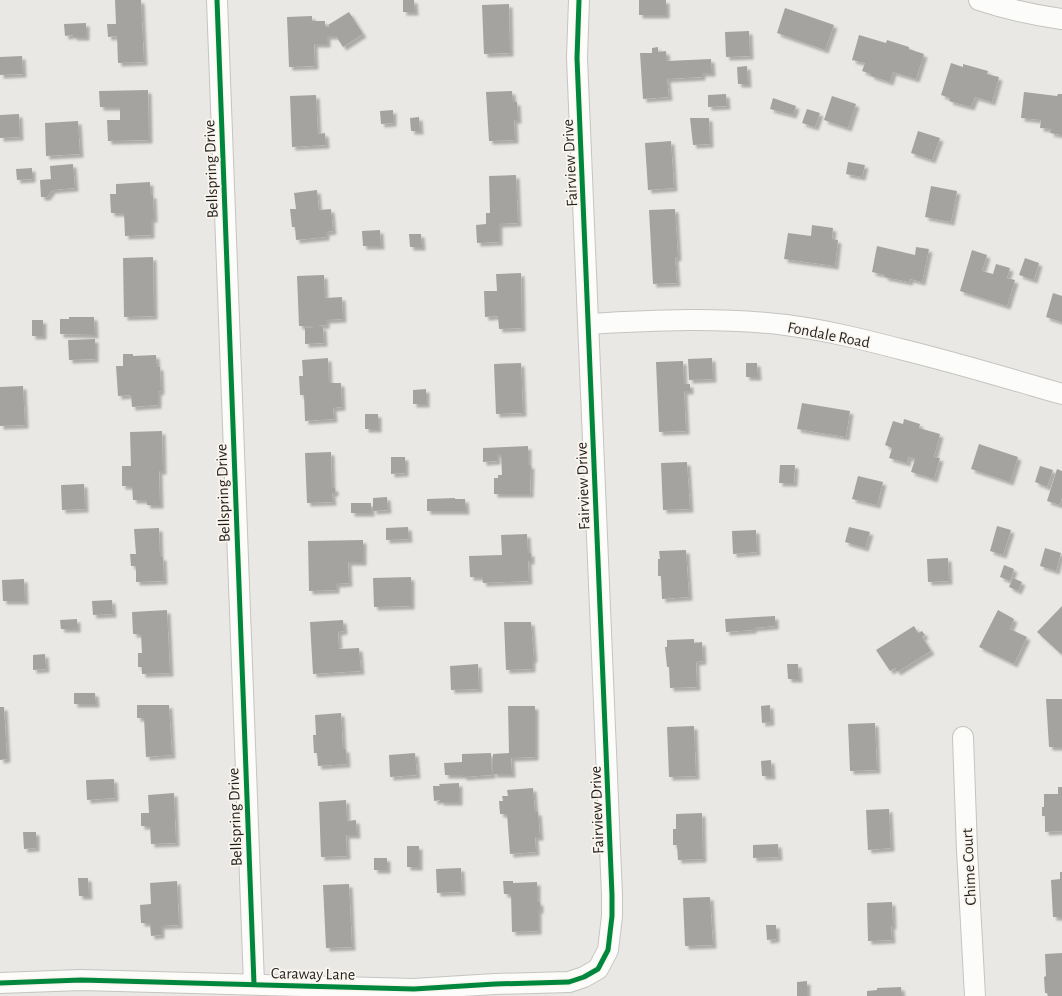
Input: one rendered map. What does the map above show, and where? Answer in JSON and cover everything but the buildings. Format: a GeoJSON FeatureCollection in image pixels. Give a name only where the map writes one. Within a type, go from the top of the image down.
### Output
{"type":"FeatureCollection","features":[{"type":"Feature","properties":{"kind":"street","name":"Bellspring Drive"},"geometry":{"type":"LineString","coordinates":[[217,0],[254,984]]}},
{"type":"Feature","properties":{"kind":"street","name":"Fairview Drive"},"geometry":{"type":"LineString","coordinates":[[579,0],[577,58],[612,895],[612,916],[608,950],[598,968]]}},
{"type":"Feature","properties":{"kind":"street"},"geometry":{"type":"LineString","coordinates":[[979,0],[993,5],[1039,16],[1062,19]]}},
{"type":"Feature","properties":{"kind":"street","name":"Fondale Road"},"geometry":{"type":"LineString","coordinates":[[589,324],[653,320],[727,321],[785,325],[842,334],[960,364],[1062,394]]}},
{"type":"Feature","properties":{"kind":"street","name":"Chime Court"},"geometry":{"type":"LineString","coordinates":[[963,737],[967,850],[975,996]]}},
{"type":"Feature","properties":{"kind":"street","name":"Caraway Lane"},"geometry":{"type":"LineString","coordinates":[[0,983],[81,980],[254,984],[414,992],[451,991],[569,982],[584,977],[598,968]]}},
{"type":"Feature","properties":{"kind":"cycle path"},"geometry":{"type":"LineString","coordinates":[[217,0],[254,984]]}},
{"type":"Feature","properties":{"kind":"cycle path"},"geometry":{"type":"LineString","coordinates":[[0,983],[81,980],[414,989],[495,984],[569,982],[584,977],[598,969],[608,950],[612,916],[612,895],[577,58],[579,0]]}}]}
